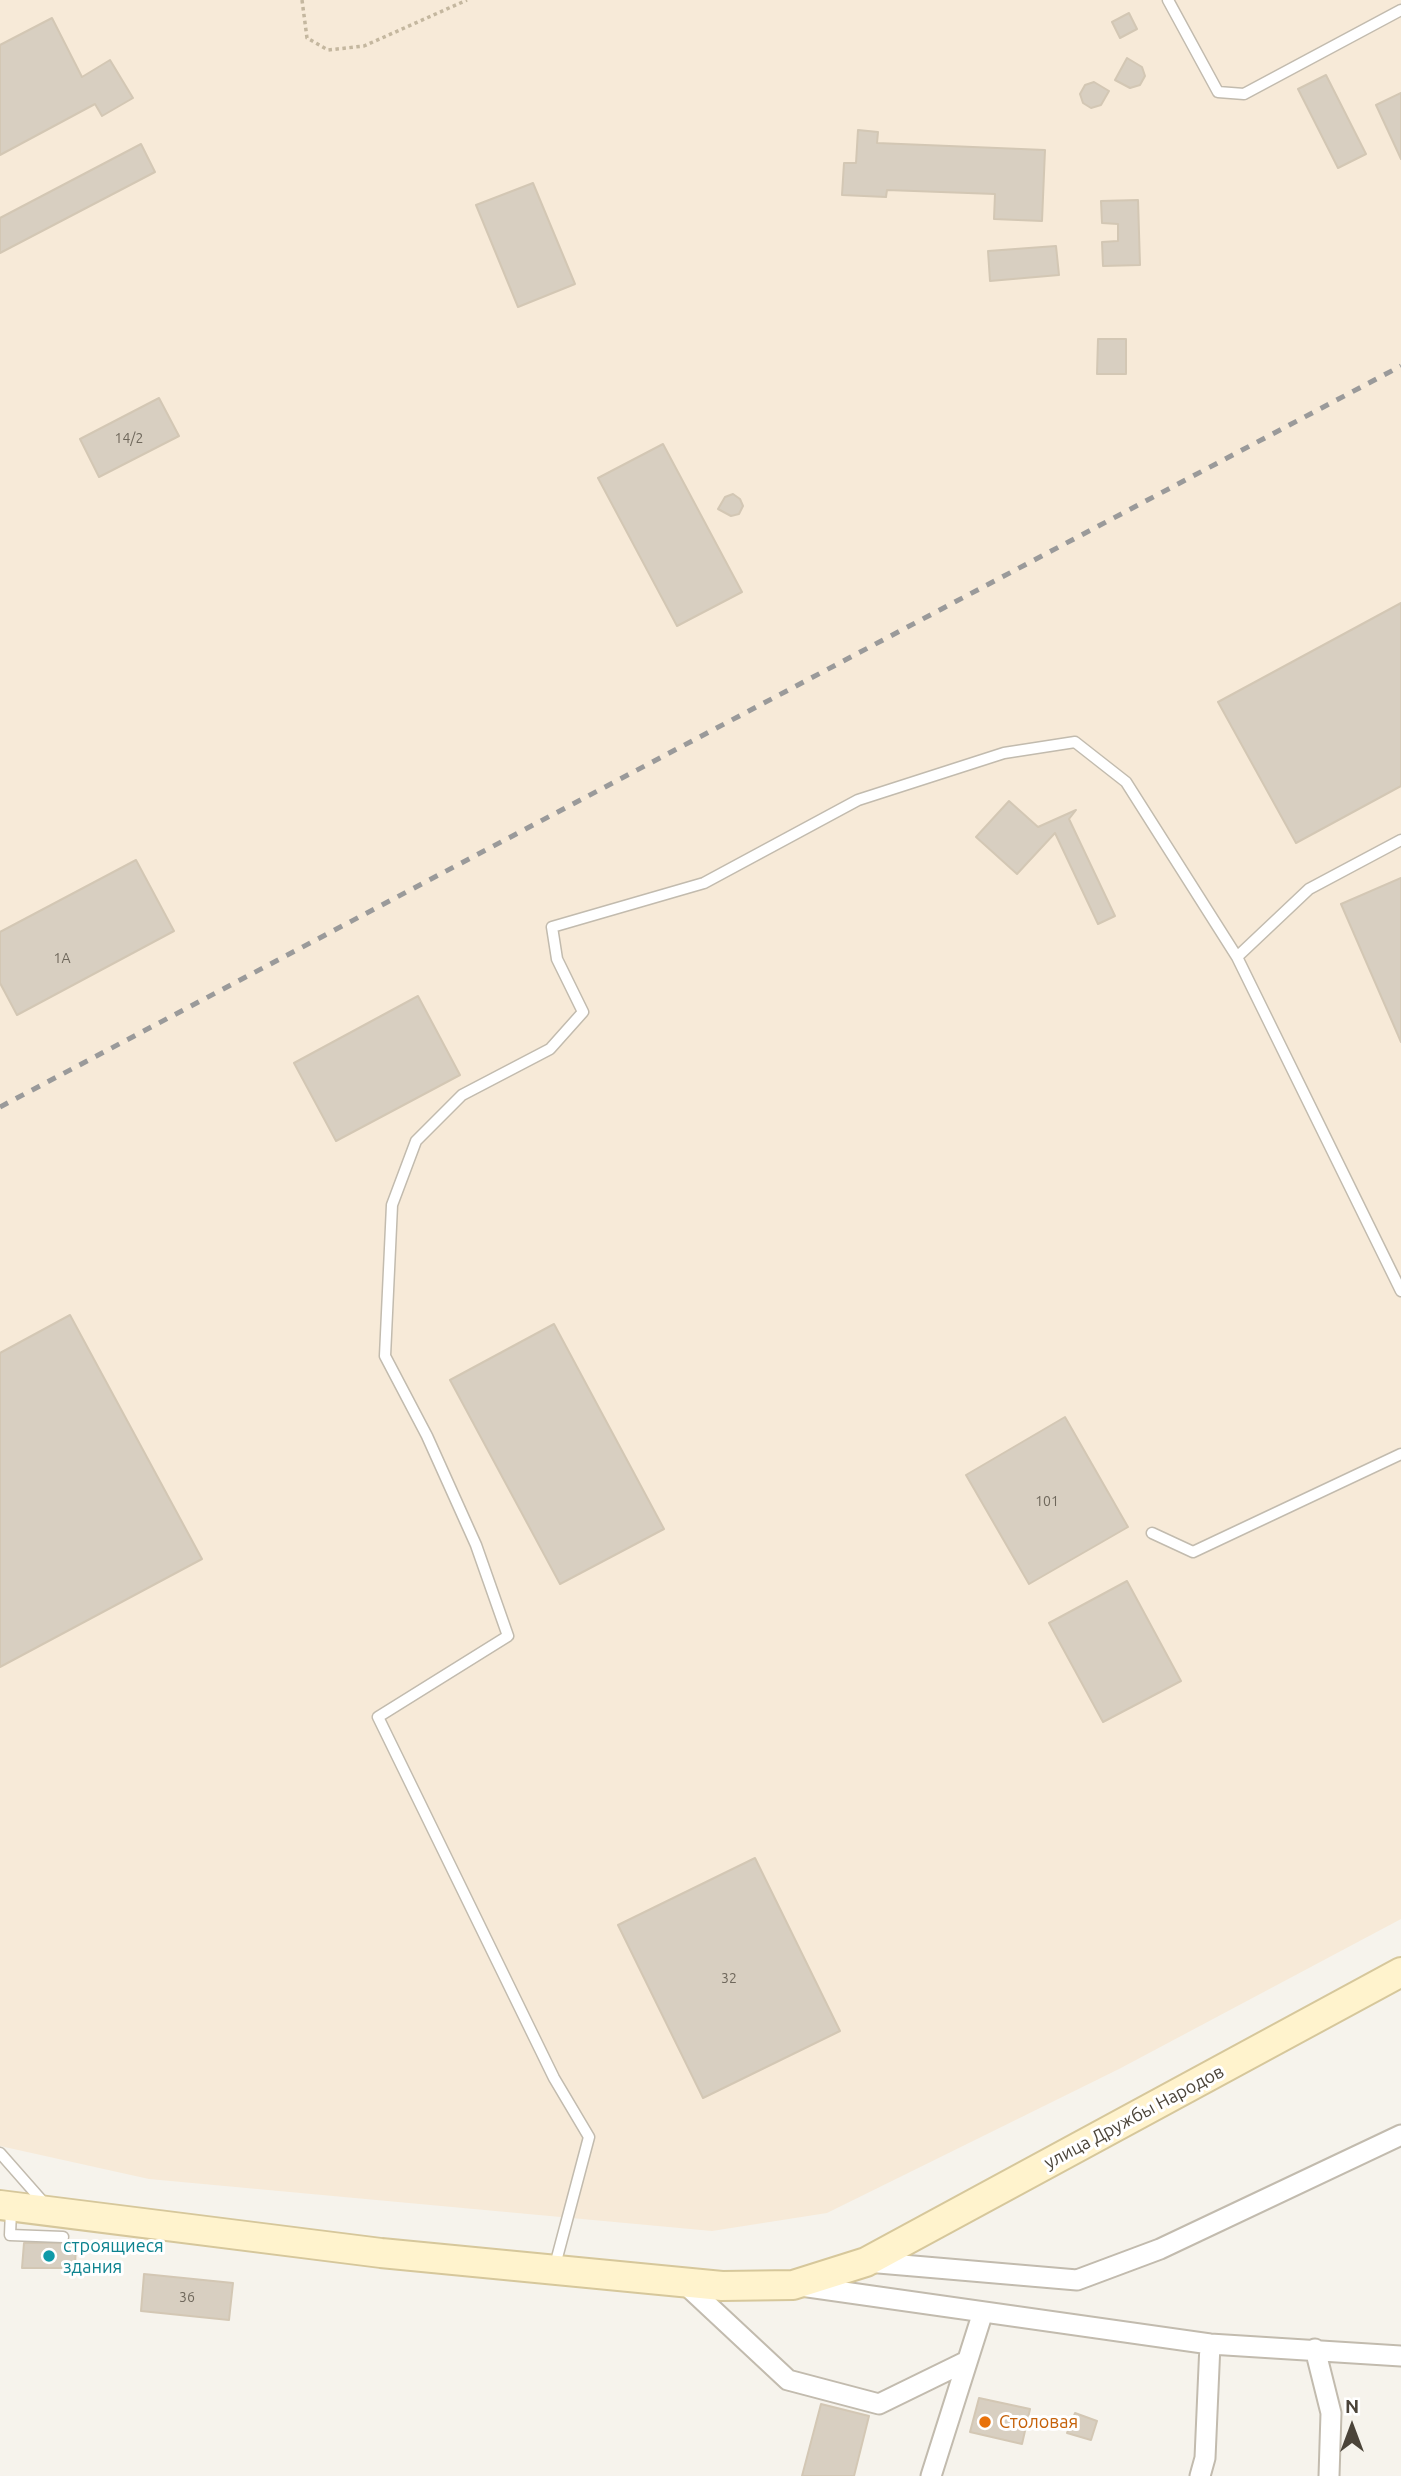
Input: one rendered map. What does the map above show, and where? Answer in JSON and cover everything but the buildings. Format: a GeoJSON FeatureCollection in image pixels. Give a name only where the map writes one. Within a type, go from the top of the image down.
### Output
{"type":"FeatureCollection","features":[{"type":"Feature","properties":{"kind":"street","name":"улица Дружбы Народов"},"geometry":{"type":"LineString","coordinates":[[6,2206],[57,2224],[722,2286],[793,2284],[866,2262],[1401,1972]]}},
{"type":"Feature","properties":{"kind":"street","name":"улица Дружбы Народов"},"geometry":{"type":"LineString","coordinates":[[866,2262],[1077,2280],[1160,2249],[1401,2135]]}},
{"type":"Feature","properties":{"kind":"street"},"geometry":{"type":"LineString","coordinates":[[683,2282],[788,2381],[879,2404],[967,2361]]}},
{"type":"Feature","properties":{"kind":"street"},"geometry":{"type":"LineString","coordinates":[[793,2284],[1210,2344],[1401,2356]]}},
{"type":"Feature","properties":{"kind":"street"},"geometry":{"type":"LineString","coordinates":[[931,2476],[983,2312]]}},
{"type":"Feature","properties":{"kind":"street"},"geometry":{"type":"LineString","coordinates":[[1200,2476],[1205,2458],[1210,2344]]}},
{"type":"Feature","properties":{"kind":"street"},"geometry":{"type":"LineString","coordinates":[[1315,2349],[1331,2413],[1329,2476]]}},
{"type":"Feature","properties":{"kind":"lane"},"geometry":{"type":"LineString","coordinates":[[1168,0],[1218,92],[1244,94],[1401,10]]}},
{"type":"Feature","properties":{"kind":"lane"},"geometry":{"type":"LineString","coordinates":[[553,2271],[589,2137],[554,2078],[378,1717],[508,1636],[477,1545],[427,1436],[385,1356],[392,1205],[415,1141],[462,1094],[550,1049],[583,1012],[557,960],[552,928],[704,883],[858,800],[1004,753],[1075,742],[1126,782],[1237,957],[1401,1291]]}},
{"type":"Feature","properties":{"kind":"lane"},"geometry":{"type":"LineString","coordinates":[[1237,957],[1310,889],[1401,840]]}},
{"type":"Feature","properties":{"kind":"lane"},"geometry":{"type":"LineString","coordinates":[[1152,1533],[1193,1552],[1401,1454]]}},
{"type":"Feature","properties":{"kind":"lane"},"geometry":{"type":"LineString","coordinates":[[0,2153],[57,2224]]}},
{"type":"Feature","properties":{"kind":"path"},"geometry":{"type":"LineString","coordinates":[[302,0],[307,38],[328,50],[364,46],[467,0]]}},
{"type":"Feature","properties":{"kind":"shaded area"},"geometry":{"type":"Polygon","coordinates":[[[0,0],[1401,0],[1401,1919],[1119,2069],[827,2213],[712,2231],[149,2179],[0,2146],[0,0]]]}},
{"type":"Feature","properties":{"kind":"railway"},"geometry":{"type":"LineString","coordinates":[[0,1107],[1401,366]]}},
{"type":"Feature","properties":{"kind":"place","name":"строящиеся здания"},"geometry":{"type":"Point","coordinates":[49,2256]}},
{"type":"Feature","properties":{"kind":"place","name":"Столовая"},"geometry":{"type":"Point","coordinates":[985,2422]}}]}
